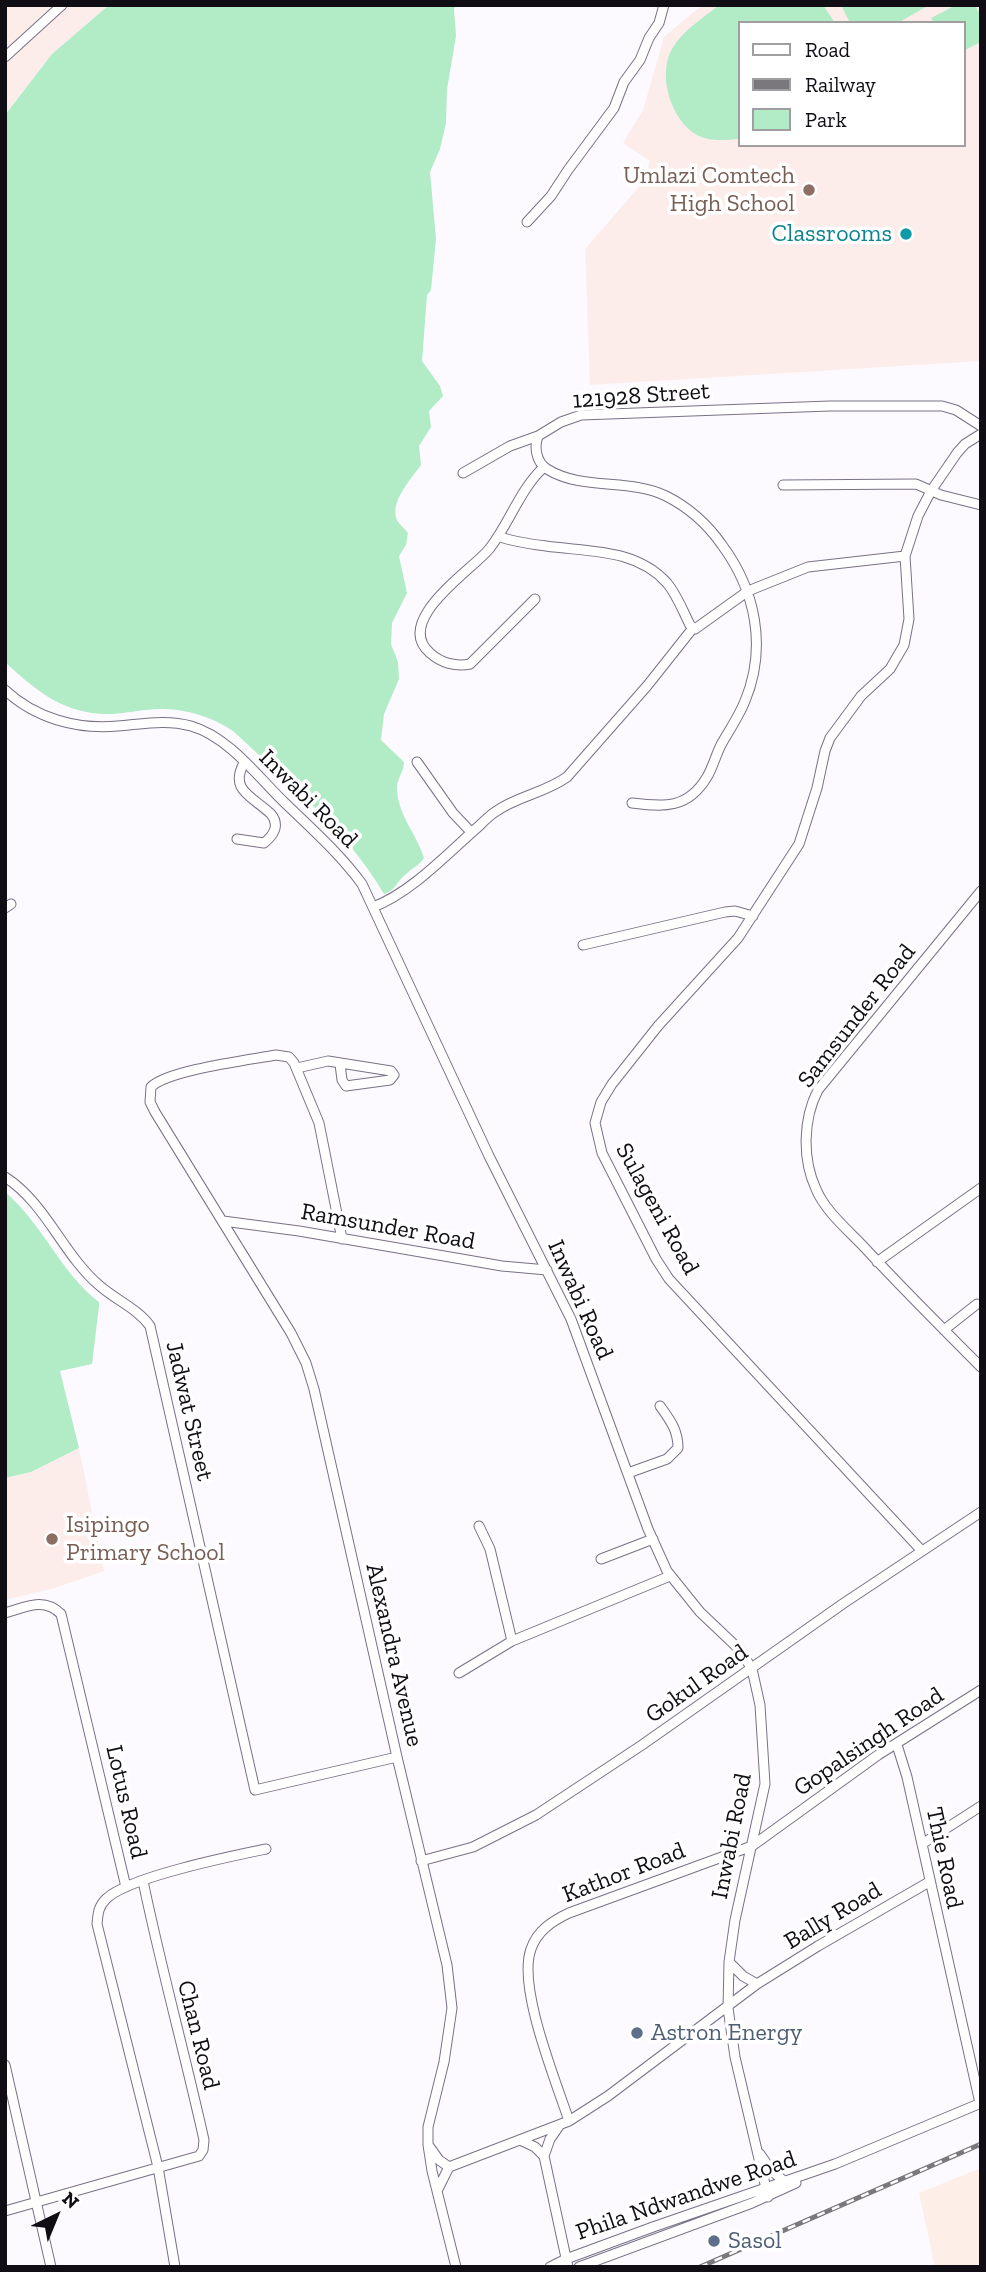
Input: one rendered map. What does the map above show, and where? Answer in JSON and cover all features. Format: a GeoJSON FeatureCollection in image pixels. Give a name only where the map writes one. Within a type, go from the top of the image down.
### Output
{"type":"FeatureCollection","features":[{"type":"Feature","properties":{"kind":"street"},"geometry":{"type":"LineString","coordinates":[[5,57],[62,5]]}},
{"type":"Feature","properties":{"kind":"street"},"geometry":{"type":"LineString","coordinates":[[527,222],[551,196],[614,108],[624,82],[640,60],[659,23],[664,5]]}},
{"type":"Feature","properties":{"kind":"street","name":"121928 Street"},"geometry":{"type":"LineString","coordinates":[[463,473],[510,446],[581,415],[844,406],[942,406],[956,410],[981,426]]}},
{"type":"Feature","properties":{"kind":"street"},"geometry":{"type":"LineString","coordinates":[[373,907],[387,902],[416,882],[502,807],[556,785],[567,776],[647,686],[693,628],[697,628],[748,591],[808,567],[905,556],[914,525],[932,491],[965,443],[981,434]]}},
{"type":"Feature","properties":{"kind":"street"},"geometry":{"type":"LineString","coordinates":[[538,436],[537,453],[544,467],[573,478],[640,487],[667,496],[698,518],[722,544],[748,591],[758,636],[752,681],[741,710],[706,778],[689,796],[666,807],[632,803]]}},
{"type":"Feature","properties":{"kind":"street"},"geometry":{"type":"LineString","coordinates":[[535,599],[470,664],[460,666],[438,658],[428,652],[423,643],[422,628],[433,603],[458,576],[489,550],[529,483],[544,467]]}},
{"type":"Feature","properties":{"kind":"street"},"geometry":{"type":"LineString","coordinates":[[783,485],[916,484],[981,505]]}},
{"type":"Feature","properties":{"kind":"street"},"geometry":{"type":"LineString","coordinates":[[498,536],[536,545],[606,553],[631,559],[657,573],[667,583],[693,628]]}},
{"type":"Feature","properties":{"kind":"street","name":"Sulageni Road"},"geometry":{"type":"LineString","coordinates":[[905,556],[909,619],[904,645],[890,669],[856,703],[830,738],[799,844],[738,938],[666,1017],[612,1084],[601,1102],[595,1124],[596,1137],[617,1184],[669,1279],[922,1551]]}},
{"type":"Feature","properties":{"kind":"street","name":"Inwabi Road"},"geometry":{"type":"LineString","coordinates":[[5,690],[38,714],[77,724],[98,727],[153,722],[192,726],[220,741],[354,873],[373,907],[489,1156],[577,1332],[653,1539],[670,1576],[706,1619],[740,1650],[752,1669],[760,1704],[766,1770],[757,1825],[735,1920],[729,1962],[728,2008],[732,2045],[767,2192]]}},
{"type":"Feature","properties":{"kind":"street"},"geometry":{"type":"LineString","coordinates":[[417,762],[453,813],[471,832]]}},
{"type":"Feature","properties":{"kind":"street"},"geometry":{"type":"LineString","coordinates":[[237,839],[264,843],[270,839],[275,827],[275,819],[271,814],[240,785],[237,775],[244,763]]}},
{"type":"Feature","properties":{"kind":"street","name":"Samsunder Road"},"geometry":{"type":"LineString","coordinates":[[981,891],[818,1090],[811,1104],[806,1141],[816,1191],[840,1222],[981,1367]]}},
{"type":"Feature","properties":{"kind":"street"},"geometry":{"type":"LineString","coordinates":[[583,945],[724,912],[735,911],[753,916]]}},
{"type":"Feature","properties":{"kind":"street","name":"Alexandra Avenue"},"geometry":{"type":"LineString","coordinates":[[297,1068],[289,1058],[276,1055],[163,1078],[151,1087],[150,1102],[291,1333],[308,1370],[447,1965],[452,2008],[444,2062],[428,2127],[428,2145],[456,2267]]}},
{"type":"Feature","properties":{"kind":"street"},"geometry":{"type":"LineString","coordinates":[[340,1064],[342,1080],[346,1086],[390,1080],[394,1075],[391,1071],[328,1061],[297,1068],[320,1123],[342,1239]]}},
{"type":"Feature","properties":{"kind":"street","name":"Jadwat Street"},"geometry":{"type":"LineString","coordinates":[[5,1177],[26,1193],[98,1285],[150,1326],[255,1790],[397,1756]]}},
{"type":"Feature","properties":{"kind":"street"},"geometry":{"type":"LineString","coordinates":[[877,1262],[981,1188]]}},
{"type":"Feature","properties":{"kind":"street","name":"Ramsunder Road"},"geometry":{"type":"LineString","coordinates":[[223,1222],[252,1224],[502,1266],[547,1270]]}},
{"type":"Feature","properties":{"kind":"street"},"geometry":{"type":"LineString","coordinates":[[944,1330],[977,1304]]}},
{"type":"Feature","properties":{"kind":"street"},"geometry":{"type":"LineString","coordinates":[[628,1473],[667,1459],[678,1448],[678,1436],[660,1406]]}},
{"type":"Feature","properties":{"kind":"street","name":"Gokul Road"},"geometry":{"type":"LineString","coordinates":[[421,1861],[473,1847],[520,1824],[642,1745],[981,1512]]}},
{"type":"Feature","properties":{"kind":"street"},"geometry":{"type":"LineString","coordinates":[[480,1526],[490,1549],[512,1641]]}},
{"type":"Feature","properties":{"kind":"street"},"geometry":{"type":"LineString","coordinates":[[601,1559],[653,1539]]}},
{"type":"Feature","properties":{"kind":"street"},"geometry":{"type":"LineString","coordinates":[[459,1673],[512,1641],[670,1576]]}},
{"type":"Feature","properties":{"kind":"street","name":"Lotus Road"},"geometry":{"type":"LineString","coordinates":[[5,1613],[42,1604],[53,1606],[61,1614],[126,1887],[112,1894],[101,1905],[97,1924],[159,2166],[175,2267]]}},
{"type":"Feature","properties":{"kind":"street","name":"Gopalsingh Road"},"geometry":{"type":"LineString","coordinates":[[752,1846],[981,1690]]}},
{"type":"Feature","properties":{"kind":"street","name":"Thie Road"},"geometry":{"type":"LineString","coordinates":[[897,1745],[907,1777],[929,1882],[979,2087],[980,2103]]}},
{"type":"Feature","properties":{"kind":"street"},"geometry":{"type":"LineString","coordinates":[[922,1844],[981,1806]]}},
{"type":"Feature","properties":{"kind":"street","name":"Gopalsingh Road"},"geometry":{"type":"LineString","coordinates":[[757,1825],[779,1826]]}},
{"type":"Feature","properties":{"kind":"street","name":"Kathor Road"},"geometry":{"type":"LineString","coordinates":[[569,2121],[542,2039],[528,1979],[528,1960],[537,1938],[549,1924],[561,1916],[752,1846]]}},
{"type":"Feature","properties":{"kind":"street"},"geometry":{"type":"LineString","coordinates":[[126,1887],[194,1866],[266,1849]]}},
{"type":"Feature","properties":{"kind":"street","name":"Chan Road"},"geometry":{"type":"LineString","coordinates":[[5,2211],[199,2156],[204,2146],[181,2035],[167,1990],[143,1881]]}},
{"type":"Feature","properties":{"kind":"street","name":"Bally Road"},"geometry":{"type":"LineString","coordinates":[[450,2167],[569,2121],[608,2096],[757,1984],[818,1945],[929,1882]]}},
{"type":"Feature","properties":{"kind":"street"},"geometry":{"type":"LineString","coordinates":[[729,1962],[743,1976],[757,1984]]}},
{"type":"Feature","properties":{"kind":"street"},"geometry":{"type":"LineString","coordinates":[[5,2065],[51,2267]]}},
{"type":"Feature","properties":{"kind":"street","name":"Phila Ndwandwe Road"},"geometry":{"type":"LineString","coordinates":[[579,2267],[980,2103]]}},
{"type":"Feature","properties":{"kind":"street"},"geometry":{"type":"LineString","coordinates":[[559,2126],[550,2139],[544,2156],[567,2263]]}},
{"type":"Feature","properties":{"kind":"street"},"geometry":{"type":"LineString","coordinates":[[519,2140],[535,2147],[544,2156]]}},
{"type":"Feature","properties":{"kind":"street"},"geometry":{"type":"LineString","coordinates":[[428,2145],[439,2160],[450,2167],[438,2189]]}},
{"type":"Feature","properties":{"kind":"street","name":"Inwabi Road"},"geometry":{"type":"LineString","coordinates":[[756,2147],[771,2170],[785,2182]]}},
{"type":"Feature","properties":{"kind":"street","name":"Phila Ndwandwe Road"},"geometry":{"type":"LineString","coordinates":[[550,2267],[767,2192],[785,2182],[835,2164]]}},
{"type":"Feature","properties":{"kind":"shaded area"},"geometry":{"type":"Polygon","coordinates":[[[5,5],[109,5],[52,54],[5,115],[5,5]]]}},
{"type":"Feature","properties":{"kind":"shaded area","name":"Umlazi Comtech High School"},"geometry":{"type":"Polygon","coordinates":[[[702,5],[981,5],[981,361],[590,385],[585,249],[644,181],[650,161],[623,143],[643,110],[664,37],[702,5]]]}},
{"type":"Feature","properties":{"kind":"shaded area","name":"Isipingo Primary School"},"geometry":{"type":"Polygon","coordinates":[[[79,1448],[104,1571],[55,1588],[5,1600],[5,1478],[31,1472],[79,1448]]]}},
{"type":"Feature","properties":{"kind":"shaded area"},"geometry":{"type":"Polygon","coordinates":[[[981,2168],[981,2267],[935,2267],[919,2193],[981,2168]]]}},
{"type":"Feature","properties":{"kind":"green space"},"geometry":{"type":"Polygon","coordinates":[[[109,5],[456,5],[456,36],[447,89],[446,123],[440,149],[430,172],[436,239],[431,290],[427,295],[422,361],[440,386],[443,396],[429,411],[431,427],[419,446],[421,465],[396,506],[397,520],[408,533],[406,545],[399,556],[407,593],[392,623],[391,644],[398,662],[399,679],[384,714],[381,740],[404,762],[397,786],[398,799],[424,858],[384,894],[334,827],[233,731],[213,720],[180,710],[158,709],[106,714],[79,710],[45,695],[5,662],[5,115],[52,54],[109,5]]]}},
{"type":"Feature","properties":{"kind":"green space"},"geometry":{"type":"Polygon","coordinates":[[[719,5],[823,5],[834,21],[738,21],[738,139],[718,140],[697,135],[688,128],[674,108],[666,84],[666,71],[672,49],[693,25],[719,5]]]}},
{"type":"Feature","properties":{"kind":"green space"},"geometry":{"type":"Polygon","coordinates":[[[841,5],[929,5],[901,21],[849,21],[841,5]]]}},
{"type":"Feature","properties":{"kind":"green space"},"geometry":{"type":"Polygon","coordinates":[[[956,5],[975,5],[981,16],[981,42],[965,50],[965,21],[933,21],[931,18],[956,5]]]}},
{"type":"Feature","properties":{"kind":"green space"},"geometry":{"type":"Polygon","coordinates":[[[5,1192],[30,1218],[73,1277],[99,1302],[99,1306],[92,1364],[60,1371],[79,1448],[31,1472],[5,1478],[5,1192]]]}},
{"type":"Feature","properties":{"kind":"railway"},"geometry":{"type":"LineString","coordinates":[[700,2267],[981,2144]]}},
{"type":"Feature","properties":{"kind":"place","name":"Umlazi Comtech High School"},"geometry":{"type":"Point","coordinates":[809,190]}},
{"type":"Feature","properties":{"kind":"place","name":"Classrooms"},"geometry":{"type":"Point","coordinates":[906,234]}},
{"type":"Feature","properties":{"kind":"place","name":"Isipingo Primary School"},"geometry":{"type":"Point","coordinates":[52,1539]}},
{"type":"Feature","properties":{"kind":"place","name":"Astron Energy"},"geometry":{"type":"Point","coordinates":[637,2033]}},
{"type":"Feature","properties":{"kind":"place","name":"Sasol"},"geometry":{"type":"Point","coordinates":[714,2241]}}]}
